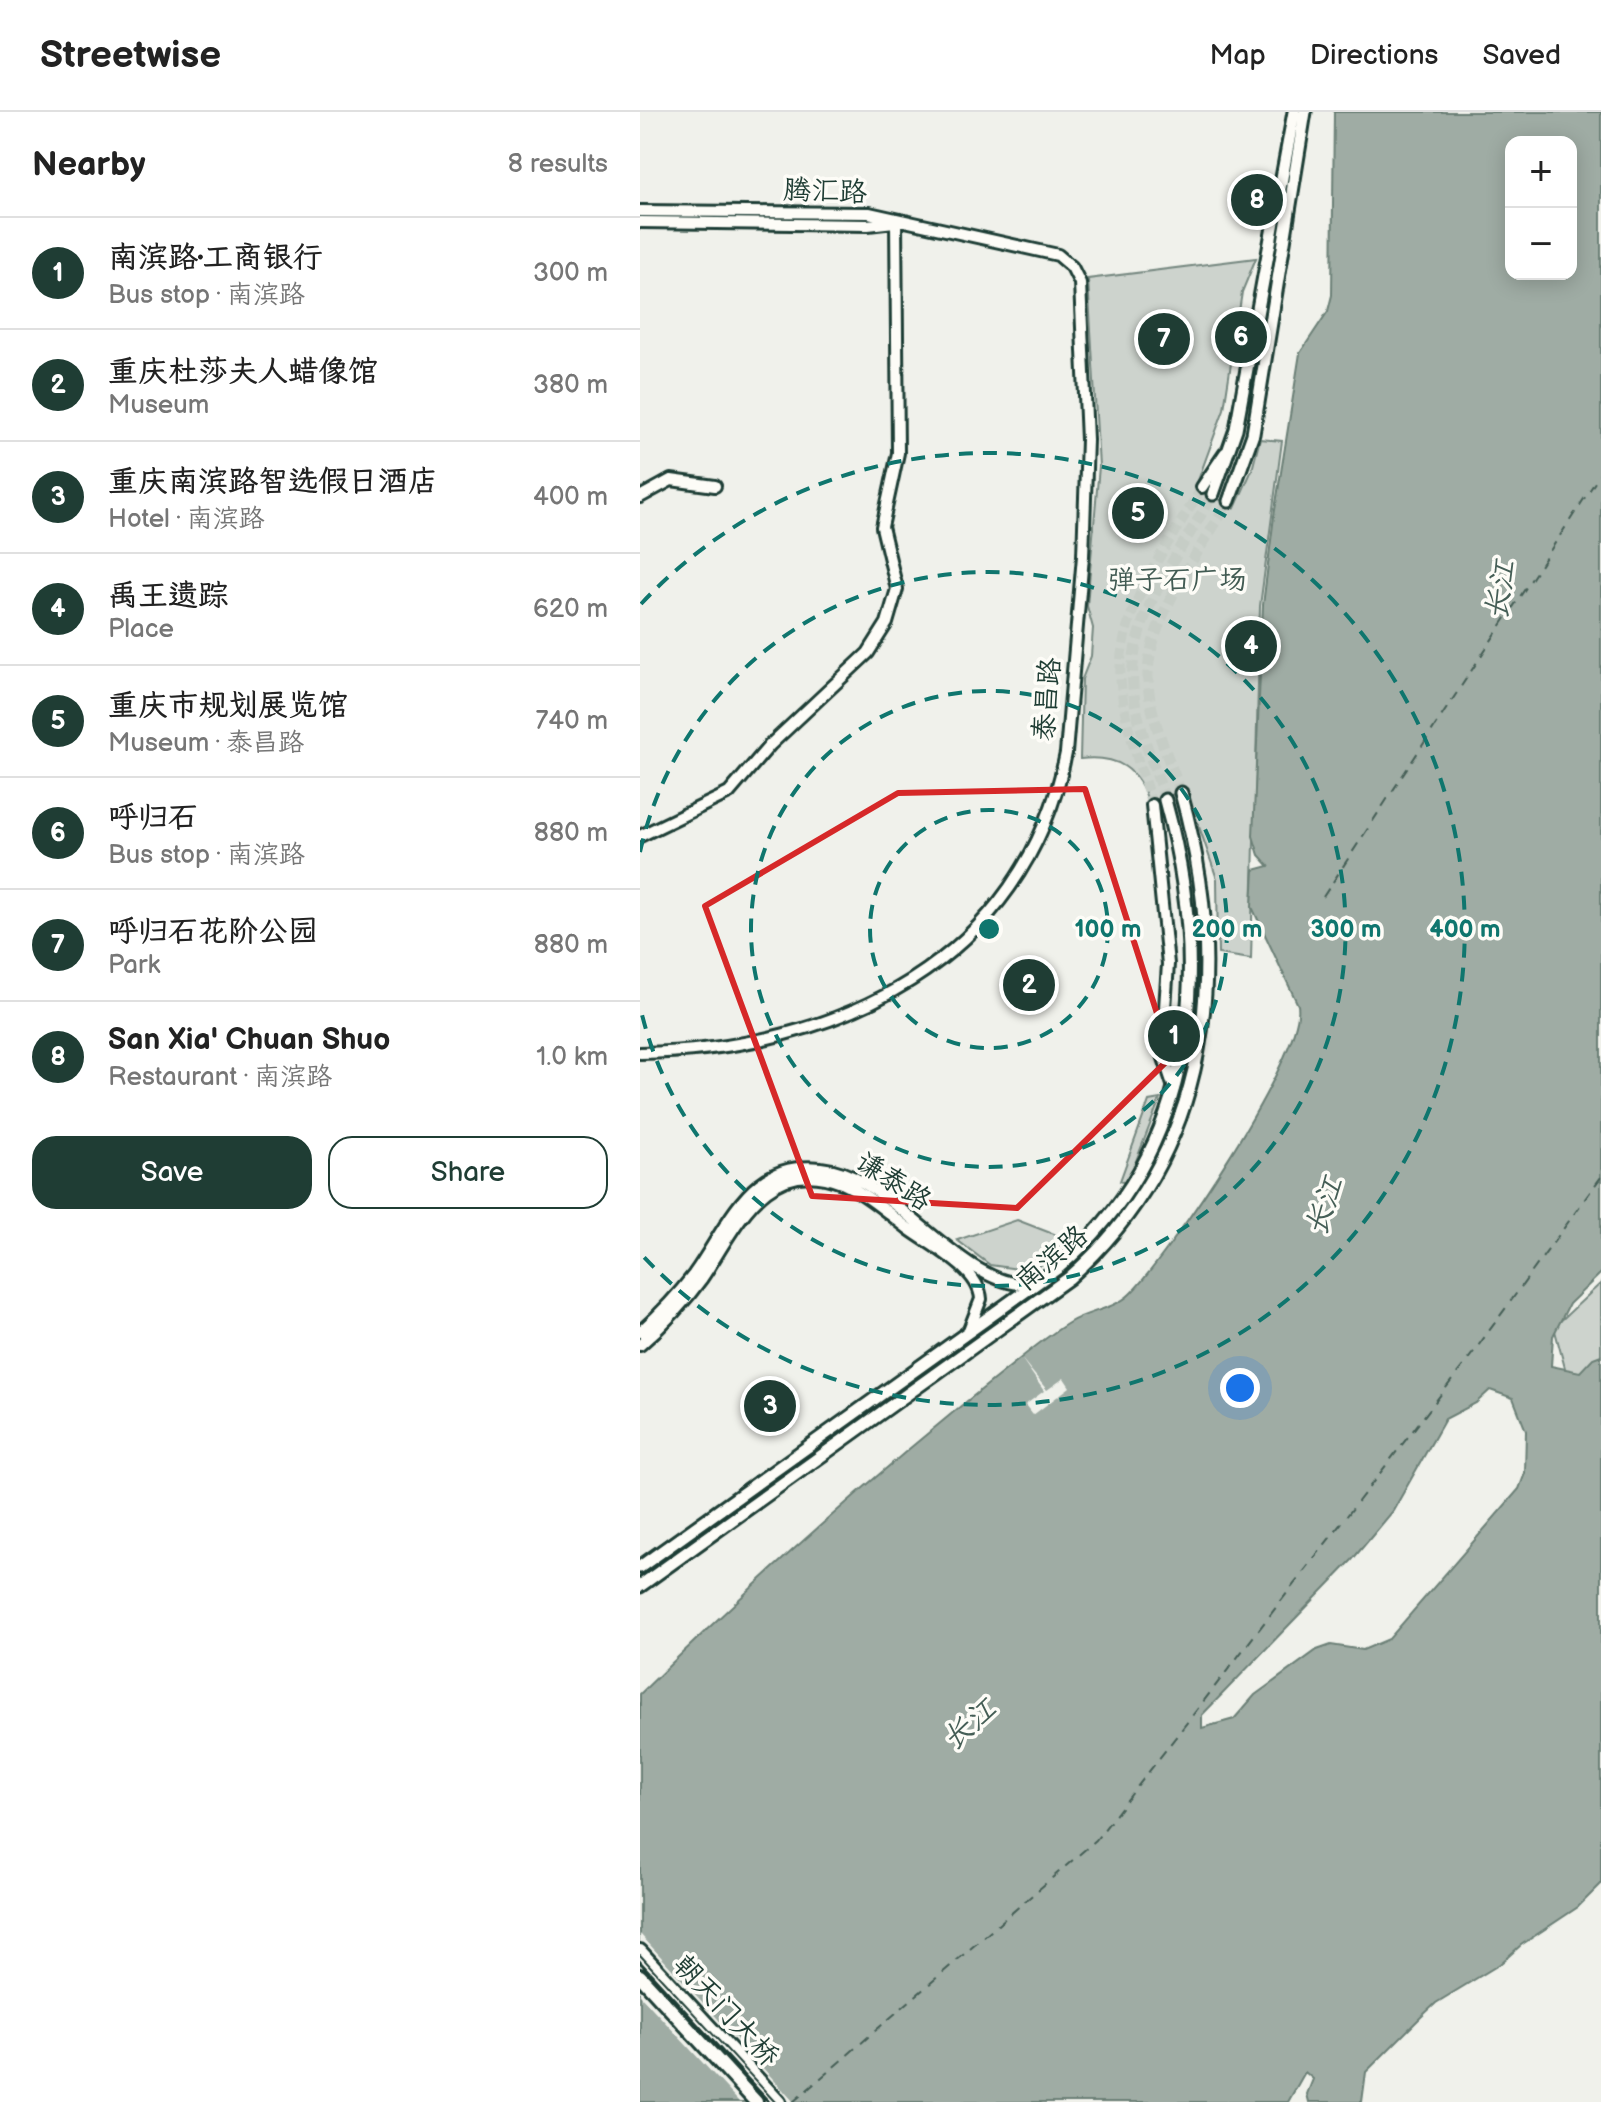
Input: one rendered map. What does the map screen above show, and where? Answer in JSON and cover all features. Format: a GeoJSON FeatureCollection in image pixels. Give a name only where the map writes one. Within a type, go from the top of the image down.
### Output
{"type":"FeatureCollection","features":[{"type":"Feature","properties":{"kind":"highway","name":"朝天门大桥"},"geometry":{"type":"LineString","coordinates":[[640,1951],[782,2102]]}},
{"type":"Feature","properties":{"kind":"highway","name":"朝天门大桥"},"geometry":{"type":"LineString","coordinates":[[640,1976],[756,2102]]}},
{"type":"Feature","properties":{"kind":"main road"},"geometry":{"type":"LineString","coordinates":[[1213,494],[1233,439],[1294,112]]}},
{"type":"Feature","properties":{"kind":"main road"},"geometry":{"type":"LineString","coordinates":[[1229,501],[1251,439],[1305,112]]}},
{"type":"Feature","properties":{"kind":"main road"},"geometry":{"type":"LineString","coordinates":[[1233,439],[1251,439]]}},
{"type":"Feature","properties":{"kind":"main road","name":"南滨路"},"geometry":{"type":"LineString","coordinates":[[640,1586],[1078,1270],[1123,1221],[1161,1159],[1177,1125],[1199,1056],[1207,985],[1202,878],[1181,793]]}},
{"type":"Feature","properties":{"kind":"main road","name":"南滨路"},"geometry":{"type":"LineString","coordinates":[[640,1567],[1078,1252],[1128,1195],[1151,1151],[1174,1089],[1184,1042],[1192,963],[1187,890],[1165,800]]}},
{"type":"Feature","properties":{"kind":"main road"},"geometry":{"type":"LineString","coordinates":[[832,1428],[839,1436],[849,1435]]}},
{"type":"Feature","properties":{"kind":"main road"},"geometry":{"type":"LineString","coordinates":[[748,1507],[762,1491],[811,1455],[808,1449],[799,1452]]}},
{"type":"Feature","properties":{"kind":"street","name":"腾汇路"},"geometry":{"type":"LineString","coordinates":[[640,211],[869,213],[896,221]]}},
{"type":"Feature","properties":{"kind":"street"},"geometry":{"type":"LineString","coordinates":[[640,836],[710,806],[743,781],[770,745],[868,653],[887,623],[897,589],[882,527],[898,453],[896,221]]}},
{"type":"Feature","properties":{"kind":"street","name":"腾汇路"},"geometry":{"type":"LineString","coordinates":[[640,222],[868,225],[896,221]]}},
{"type":"Feature","properties":{"kind":"street","name":"泰昌路"},"geometry":{"type":"LineString","coordinates":[[640,1053],[712,1050],[761,1040],[858,1011],[907,986],[972,933],[1008,891],[1039,839],[1060,782],[1083,556],[1087,440],[1080,283],[1065,260],[1050,252],[896,221]]}},
{"type":"Feature","properties":{"kind":"street"},"geometry":{"type":"LineString","coordinates":[[1202,487],[1233,439]]}},
{"type":"Feature","properties":{"kind":"street"},"geometry":{"type":"LineString","coordinates":[[640,497],[671,480],[715,486]]}},
{"type":"Feature","properties":{"kind":"street"},"geometry":{"type":"LineString","coordinates":[[1152,805],[1168,964],[1162,1052],[1174,1089]]}},
{"type":"Feature","properties":{"kind":"street","name":"谦泰路"},"geometry":{"type":"LineString","coordinates":[[640,1332],[695,1273],[748,1193],[767,1179],[796,1169],[816,1168],[849,1175],[877,1192],[993,1278],[1017,1285],[1038,1282]]}},
{"type":"Feature","properties":{"kind":"street","name":"谦泰路"},"geometry":{"type":"LineString","coordinates":[[640,1345],[681,1305],[738,1218],[754,1200],[783,1182],[814,1178],[830,1180],[859,1192],[973,1277],[981,1299],[969,1330]]}},
{"type":"Feature","properties":{"kind":"street"},"geometry":{"type":"LineString","coordinates":[[640,1944],[782,2102]]}},
{"type":"Feature","properties":{"kind":"street"},"geometry":{"type":"LineString","coordinates":[[640,1984],[749,2102]]}},
{"type":"Feature","properties":{"kind":"highlighted area"},"geometry":{"type":"Polygon","coordinates":[[[1085,789],[1171,1057],[1017,1208],[812,1196],[705,906],[898,793],[1085,789]]]}},
{"type":"Feature","properties":{"kind":"green space","name":"弹子石广场"},"geometry":{"type":"Polygon","coordinates":[[[1256,258],[1242,292],[1224,409],[1196,486],[1235,508],[1252,470],[1260,439],[1282,441],[1260,606],[1251,959],[1218,954],[1217,879],[1186,789],[1149,804],[1139,781],[1125,766],[1105,759],[1080,759],[1082,679],[1091,656],[1093,628],[1087,606],[1099,466],[1088,279],[1256,258]]]}},
{"type":"Feature","properties":{"kind":"green space"},"geometry":{"type":"Polygon","coordinates":[[[1160,1099],[1127,1184],[1120,1181],[1149,1101],[1160,1099]]]}},
{"type":"Feature","properties":{"kind":"green space"},"geometry":{"type":"Polygon","coordinates":[[[1017,1220],[1074,1242],[1032,1271],[990,1265],[957,1240],[1017,1220]]]}},
{"type":"Feature","properties":{"kind":"green space"},"geometry":{"type":"Polygon","coordinates":[[[1601,1283],[1601,1370],[1569,1383],[1554,1327],[1601,1283]]]}},
{"type":"Feature","properties":{"kind":"water","name":"长江"},"geometry":{"type":"Polygon","coordinates":[[[1334,112],[1601,112],[1601,1273],[1569,1304],[1553,1336],[1551,1366],[1580,1372],[1593,1358],[1601,1355],[1601,1884],[1578,1907],[1521,1945],[1500,1964],[1436,2003],[1366,2072],[1362,2102],[1309,2102],[1307,2094],[1313,2079],[1305,2072],[1288,2102],[640,2102],[640,1694],[819,1527],[959,1408],[1062,1327],[1117,1303],[1130,1294],[1173,1240],[1231,1154],[1258,1108],[1295,1030],[1298,1005],[1252,907],[1254,870],[1269,866],[1259,855],[1253,836],[1263,605],[1300,353],[1328,311],[1332,295],[1334,112]],[[1490,1390],[1476,1403],[1445,1419],[1393,1511],[1352,1560],[1202,1715],[1202,1728],[1234,1719],[1255,1695],[1317,1650],[1331,1645],[1363,1650],[1389,1639],[1519,1489],[1525,1473],[1526,1431],[1513,1398],[1490,1390]]]}},
{"type":"Feature","properties":{"kind":"pier"},"geometry":{"type":"Polygon","coordinates":[[[1021,1358],[1047,1390],[1064,1378],[1070,1387],[1033,1415],[1025,1405],[1044,1391],[1021,1358]]]}},
{"type":"Feature","properties":{"kind":"pier"},"geometry":{"type":"Polygon","coordinates":[[[640,1934],[794,2102],[739,2102],[640,1995],[640,1934]]]}},
{"type":"Feature","properties":{"kind":"ferry route"},"geometry":{"type":"LineString","coordinates":[[1323,897],[1601,473]]}},
{"type":"Feature","properties":{"kind":"ferry route"},"geometry":{"type":"LineString","coordinates":[[793,2102],[1096,1840],[1473,1353],[1601,1177]]}},
{"type":"Feature","properties":{"kind":"tunnel"},"geometry":{"type":"LineString","coordinates":[[1152,805],[1126,716],[1121,659],[1126,632],[1146,582],[1202,487]]}},
{"type":"Feature","properties":{"kind":"tunnel"},"geometry":{"type":"LineString","coordinates":[[1165,800],[1138,715],[1133,661],[1139,636],[1159,586],[1213,494]]}},
{"type":"Feature","properties":{"kind":"tunnel"},"geometry":{"type":"LineString","coordinates":[[1181,793],[1152,708],[1148,680],[1150,657],[1156,634],[1177,587],[1229,501]]}},
{"type":"Feature","properties":{"kind":"railway"},"geometry":{"type":"LineString","coordinates":[[640,1955],[775,2102]]}},
{"type":"Feature","properties":{"kind":"place","name":"San Xia' Chuan Shuo"},"geometry":{"type":"Point","coordinates":[1257,200]}},
{"type":"Feature","properties":{"kind":"place","name":"呼归石"},"geometry":{"type":"Point","coordinates":[1241,337]}},
{"type":"Feature","properties":{"kind":"place","name":"呼归石花阶公园"},"geometry":{"type":"Point","coordinates":[1164,339]}},
{"type":"Feature","properties":{"kind":"place","name":"重庆市规划展览馆"},"geometry":{"type":"Point","coordinates":[1138,513]}},
{"type":"Feature","properties":{"kind":"place","name":"禹王遗踪"},"geometry":{"type":"Point","coordinates":[1251,646]}},
{"type":"Feature","properties":{"kind":"place","name":"重庆杜莎夫人蜡像馆"},"geometry":{"type":"Point","coordinates":[1029,985]}},
{"type":"Feature","properties":{"kind":"place","name":"南滨路·工商银行"},"geometry":{"type":"Point","coordinates":[1174,1036]}},
{"type":"Feature","properties":{"kind":"place","name":"重庆南滨路智选假日酒店"},"geometry":{"type":"Point","coordinates":[770,1406]}}]}
